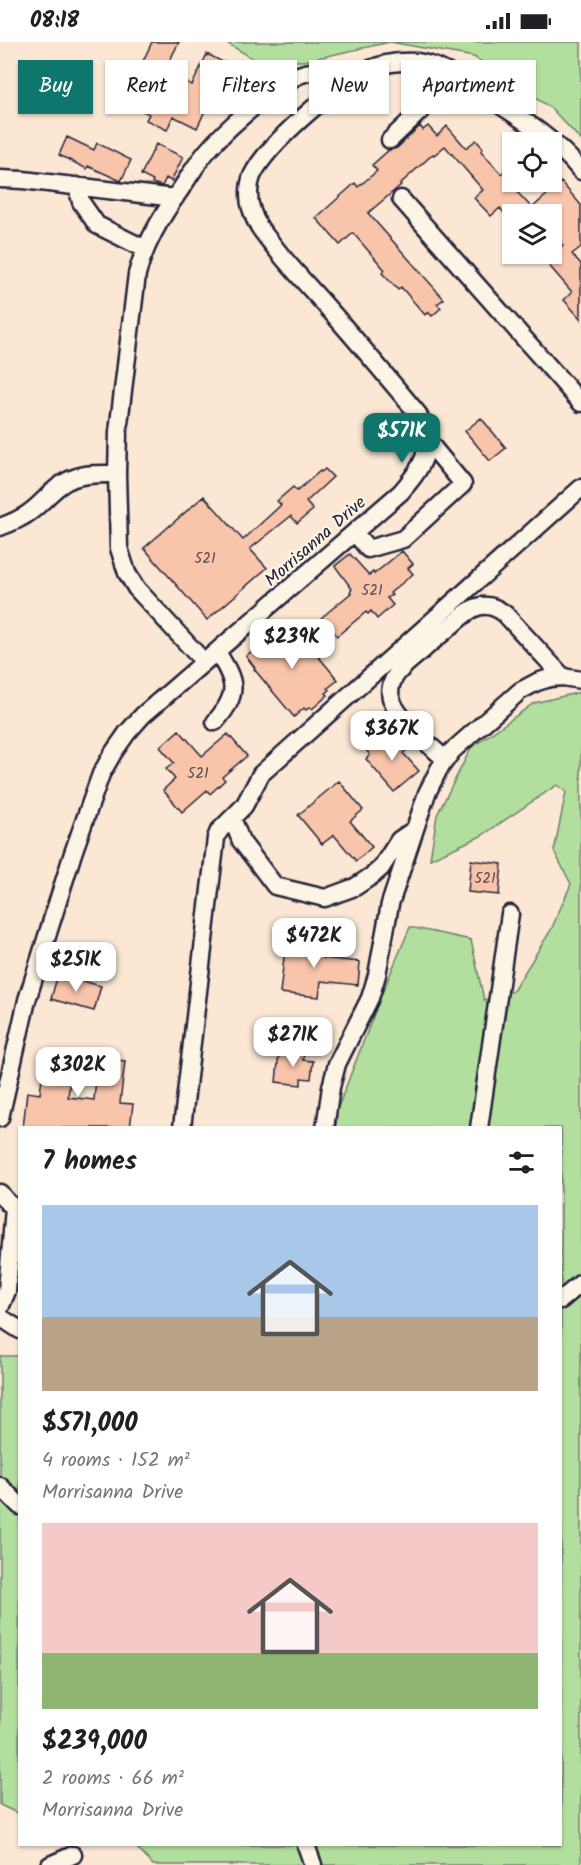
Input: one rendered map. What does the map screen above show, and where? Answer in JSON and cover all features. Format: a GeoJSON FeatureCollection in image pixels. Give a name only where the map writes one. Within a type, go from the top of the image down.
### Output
{"type":"FeatureCollection","features":[{"type":"Feature","properties":{"kind":"street"},"geometry":{"type":"LineString","coordinates":[[215,722],[228,706],[232,694],[233,683],[229,672],[136,588],[127,573],[119,548],[118,432],[137,274],[154,230],[208,150],[257,104],[292,78],[309,72]]}},
{"type":"Feature","properties":{"kind":"street"},"geometry":{"type":"LineString","coordinates":[[309,113],[260,161],[251,178],[251,211],[260,228],[292,268],[418,414],[424,426],[426,438],[463,484],[403,539],[368,549],[355,533]]}},
{"type":"Feature","properties":{"kind":"street"},"geometry":{"type":"LineString","coordinates":[[390,141],[418,114]]}},
{"type":"Feature","properties":{"kind":"street"},"geometry":{"type":"LineString","coordinates":[[514,114],[554,143],[581,171]]}},
{"type":"Feature","properties":{"kind":"street"},"geometry":{"type":"LineString","coordinates":[[0,179],[175,198]]}},
{"type":"Feature","properties":{"kind":"street"},"geometry":{"type":"LineString","coordinates":[[77,186],[81,202],[97,225],[145,249]]}},
{"type":"Feature","properties":{"kind":"street"},"geometry":{"type":"LineString","coordinates":[[401,199],[581,403]]}},
{"type":"Feature","properties":{"kind":"street","name":"Morrisanna Drive"},"geometry":{"type":"LineString","coordinates":[[0,1118],[38,961],[101,774],[113,753],[143,715],[401,492],[418,471],[426,451],[426,438]]}},
{"type":"Feature","properties":{"kind":"street"},"geometry":{"type":"LineString","coordinates":[[0,527],[31,511],[62,484],[75,478],[117,474]]}},
{"type":"Feature","properties":{"kind":"street"},"geometry":{"type":"LineString","coordinates":[[182,1126],[216,838],[219,831],[244,806],[261,774],[419,643],[581,488]]}},
{"type":"Feature","properties":{"kind":"street"},"geometry":{"type":"LineString","coordinates":[[445,759],[396,709],[390,694],[395,677],[419,643],[478,606],[498,608],[563,677]]}},
{"type":"Feature","properties":{"kind":"street"},"geometry":{"type":"LineString","coordinates":[[325,1126],[337,1064],[370,998],[377,975],[390,904],[427,793],[445,759],[520,691],[550,678],[563,677],[581,680]]}},
{"type":"Feature","properties":{"kind":"street"},"geometry":{"type":"LineString","coordinates":[[232,818],[241,841],[275,886],[325,898],[355,887],[373,875],[381,868],[399,840],[415,829]]}},
{"type":"Feature","properties":{"kind":"street"},"geometry":{"type":"LineString","coordinates":[[480,1126],[510,914]]}},
{"type":"Feature","properties":{"kind":"street"},"geometry":{"type":"LineString","coordinates":[[0,1193],[17,1209],[6,1291],[0,1308]]}},
{"type":"Feature","properties":{"kind":"street"},"geometry":{"type":"LineString","coordinates":[[562,1299],[581,1283]]}},
{"type":"Feature","properties":{"kind":"street"},"geometry":{"type":"LineString","coordinates":[[0,1317],[18,1329]]}},
{"type":"Feature","properties":{"kind":"street"},"geometry":{"type":"LineString","coordinates":[[0,1486],[18,1504]]}},
{"type":"Feature","properties":{"kind":"street"},"geometry":{"type":"LineString","coordinates":[[306,1846],[313,1865]]}},
{"type":"Feature","properties":{"kind":"street"},"geometry":{"type":"LineString","coordinates":[[50,1865],[73,1855]]}},
{"type":"Feature","properties":{"kind":"green space"},"geometry":{"type":"Polygon","coordinates":[[[225,42],[390,42],[304,61],[255,60],[225,42]]]}},
{"type":"Feature","properties":{"kind":"green space"},"geometry":{"type":"Polygon","coordinates":[[[390,42],[581,42],[581,140],[551,108],[536,98],[536,60],[479,60],[474,57],[390,42]]]}},
{"type":"Feature","properties":{"kind":"green space"},"geometry":{"type":"Polygon","coordinates":[[[581,692],[581,1865],[153,1865],[135,1846],[562,1846],[562,1126],[336,1126],[337,1110],[410,927],[471,940],[484,1000],[513,991],[551,930],[571,884],[554,851],[566,792],[557,785],[481,836],[430,859],[437,815],[471,748],[534,703],[581,692]]]}},
{"type":"Feature","properties":{"kind":"green space"},"geometry":{"type":"Polygon","coordinates":[[[0,1356],[18,1356],[18,1814],[0,1805],[0,1356]]]}},
{"type":"Feature","properties":{"kind":"building"},"geometry":{"type":"Polygon","coordinates":[[[152,42],[179,42],[170,60],[144,60],[152,42]]]}},
{"type":"Feature","properties":{"kind":"building"},"geometry":{"type":"Polygon","coordinates":[[[207,54],[219,60],[204,60],[207,54]]]}},
{"type":"Feature","properties":{"kind":"building"},"geometry":{"type":"Polygon","coordinates":[[[200,68],[200,114],[204,114],[197,128],[173,116],[167,130],[146,120],[149,114],[188,114],[188,83],[192,85],[200,68]]]}},
{"type":"Feature","properties":{"kind":"building"},"geometry":{"type":"Polygon","coordinates":[[[420,126],[423,130],[428,126],[437,136],[447,126],[466,148],[476,140],[483,148],[481,151],[502,173],[502,192],[519,192],[528,204],[502,204],[502,210],[500,208],[491,216],[474,198],[483,190],[445,146],[433,154],[368,213],[444,299],[437,304],[441,308],[432,316],[428,312],[425,315],[401,287],[398,290],[382,273],[385,270],[353,233],[340,245],[316,218],[355,183],[358,187],[377,171],[372,165],[389,150],[397,148],[420,126]]]}},
{"type":"Feature","properties":{"kind":"building"},"geometry":{"type":"Polygon","coordinates":[[[67,137],[94,150],[97,143],[131,160],[121,181],[88,166],[87,169],[59,155],[67,137]]]}},
{"type":"Feature","properties":{"kind":"building"},"geometry":{"type":"Polygon","coordinates":[[[156,144],[183,157],[171,181],[166,178],[162,186],[152,183],[153,181],[141,175],[156,144]]]}},
{"type":"Feature","properties":{"kind":"building"},"geometry":{"type":"Polygon","coordinates":[[[562,183],[581,205],[581,247],[572,254],[581,264],[581,319],[564,300],[572,292],[548,264],[562,264],[562,204],[536,204],[550,192],[562,192],[562,183]]]}},
{"type":"Feature","properties":{"kind":"building"},"geometry":{"type":"Polygon","coordinates":[[[481,418],[506,448],[490,461],[465,431],[481,418]]]}},
{"type":"Feature","properties":{"kind":"building"},"geometry":{"type":"Polygon","coordinates":[[[325,469],[333,477],[306,502],[313,510],[297,523],[291,516],[250,549],[267,568],[207,620],[144,548],[204,496],[243,540],[281,505],[277,501],[293,487],[297,491],[325,469]]]}},
{"type":"Feature","properties":{"kind":"building"},"geometry":{"type":"Polygon","coordinates":[[[402,551],[413,564],[408,568],[413,574],[390,593],[392,595],[387,598],[393,605],[377,619],[371,611],[368,614],[366,612],[337,636],[321,618],[351,593],[352,589],[335,566],[350,554],[369,575],[373,572],[374,574],[402,551]]]}},
{"type":"Feature","properties":{"kind":"building"},"geometry":{"type":"Polygon","coordinates":[[[287,622],[338,680],[328,688],[330,690],[326,693],[328,695],[312,709],[304,708],[294,717],[246,656],[287,622]]]}},
{"type":"Feature","properties":{"kind":"building"},"geometry":{"type":"Polygon","coordinates":[[[179,730],[202,756],[228,734],[247,756],[222,777],[225,780],[210,794],[207,790],[182,812],[163,790],[175,779],[166,769],[174,763],[160,747],[179,730]]]}},
{"type":"Feature","properties":{"kind":"building"},"geometry":{"type":"Polygon","coordinates":[[[394,735],[407,750],[403,753],[419,771],[394,792],[366,759],[370,755],[367,751],[385,736],[389,740],[394,735]]]}},
{"type":"Feature","properties":{"kind":"building"},"geometry":{"type":"Polygon","coordinates":[[[339,781],[363,810],[350,821],[372,847],[356,861],[334,835],[322,844],[298,815],[339,781]]]}},
{"type":"Feature","properties":{"kind":"building"},"geometry":{"type":"Polygon","coordinates":[[[471,860],[502,864],[499,895],[468,892],[471,860]]]}},
{"type":"Feature","properties":{"kind":"building"},"geometry":{"type":"Polygon","coordinates":[[[286,940],[325,944],[323,958],[360,962],[358,985],[321,981],[319,997],[280,993],[286,940]]]}},
{"type":"Feature","properties":{"kind":"building"},"geometry":{"type":"Polygon","coordinates":[[[58,974],[101,986],[94,1011],[51,999],[58,974]]]}},
{"type":"Feature","properties":{"kind":"building"},"geometry":{"type":"Polygon","coordinates":[[[45,1052],[73,1055],[68,1097],[94,1100],[98,1058],[125,1061],[120,1103],[133,1104],[130,1126],[23,1126],[27,1092],[40,1094],[45,1052]]]}},
{"type":"Feature","properties":{"kind":"building"},"geometry":{"type":"Polygon","coordinates":[[[279,1052],[304,1054],[303,1060],[313,1061],[311,1079],[301,1078],[301,1085],[276,1082],[279,1052]]]}}]}
